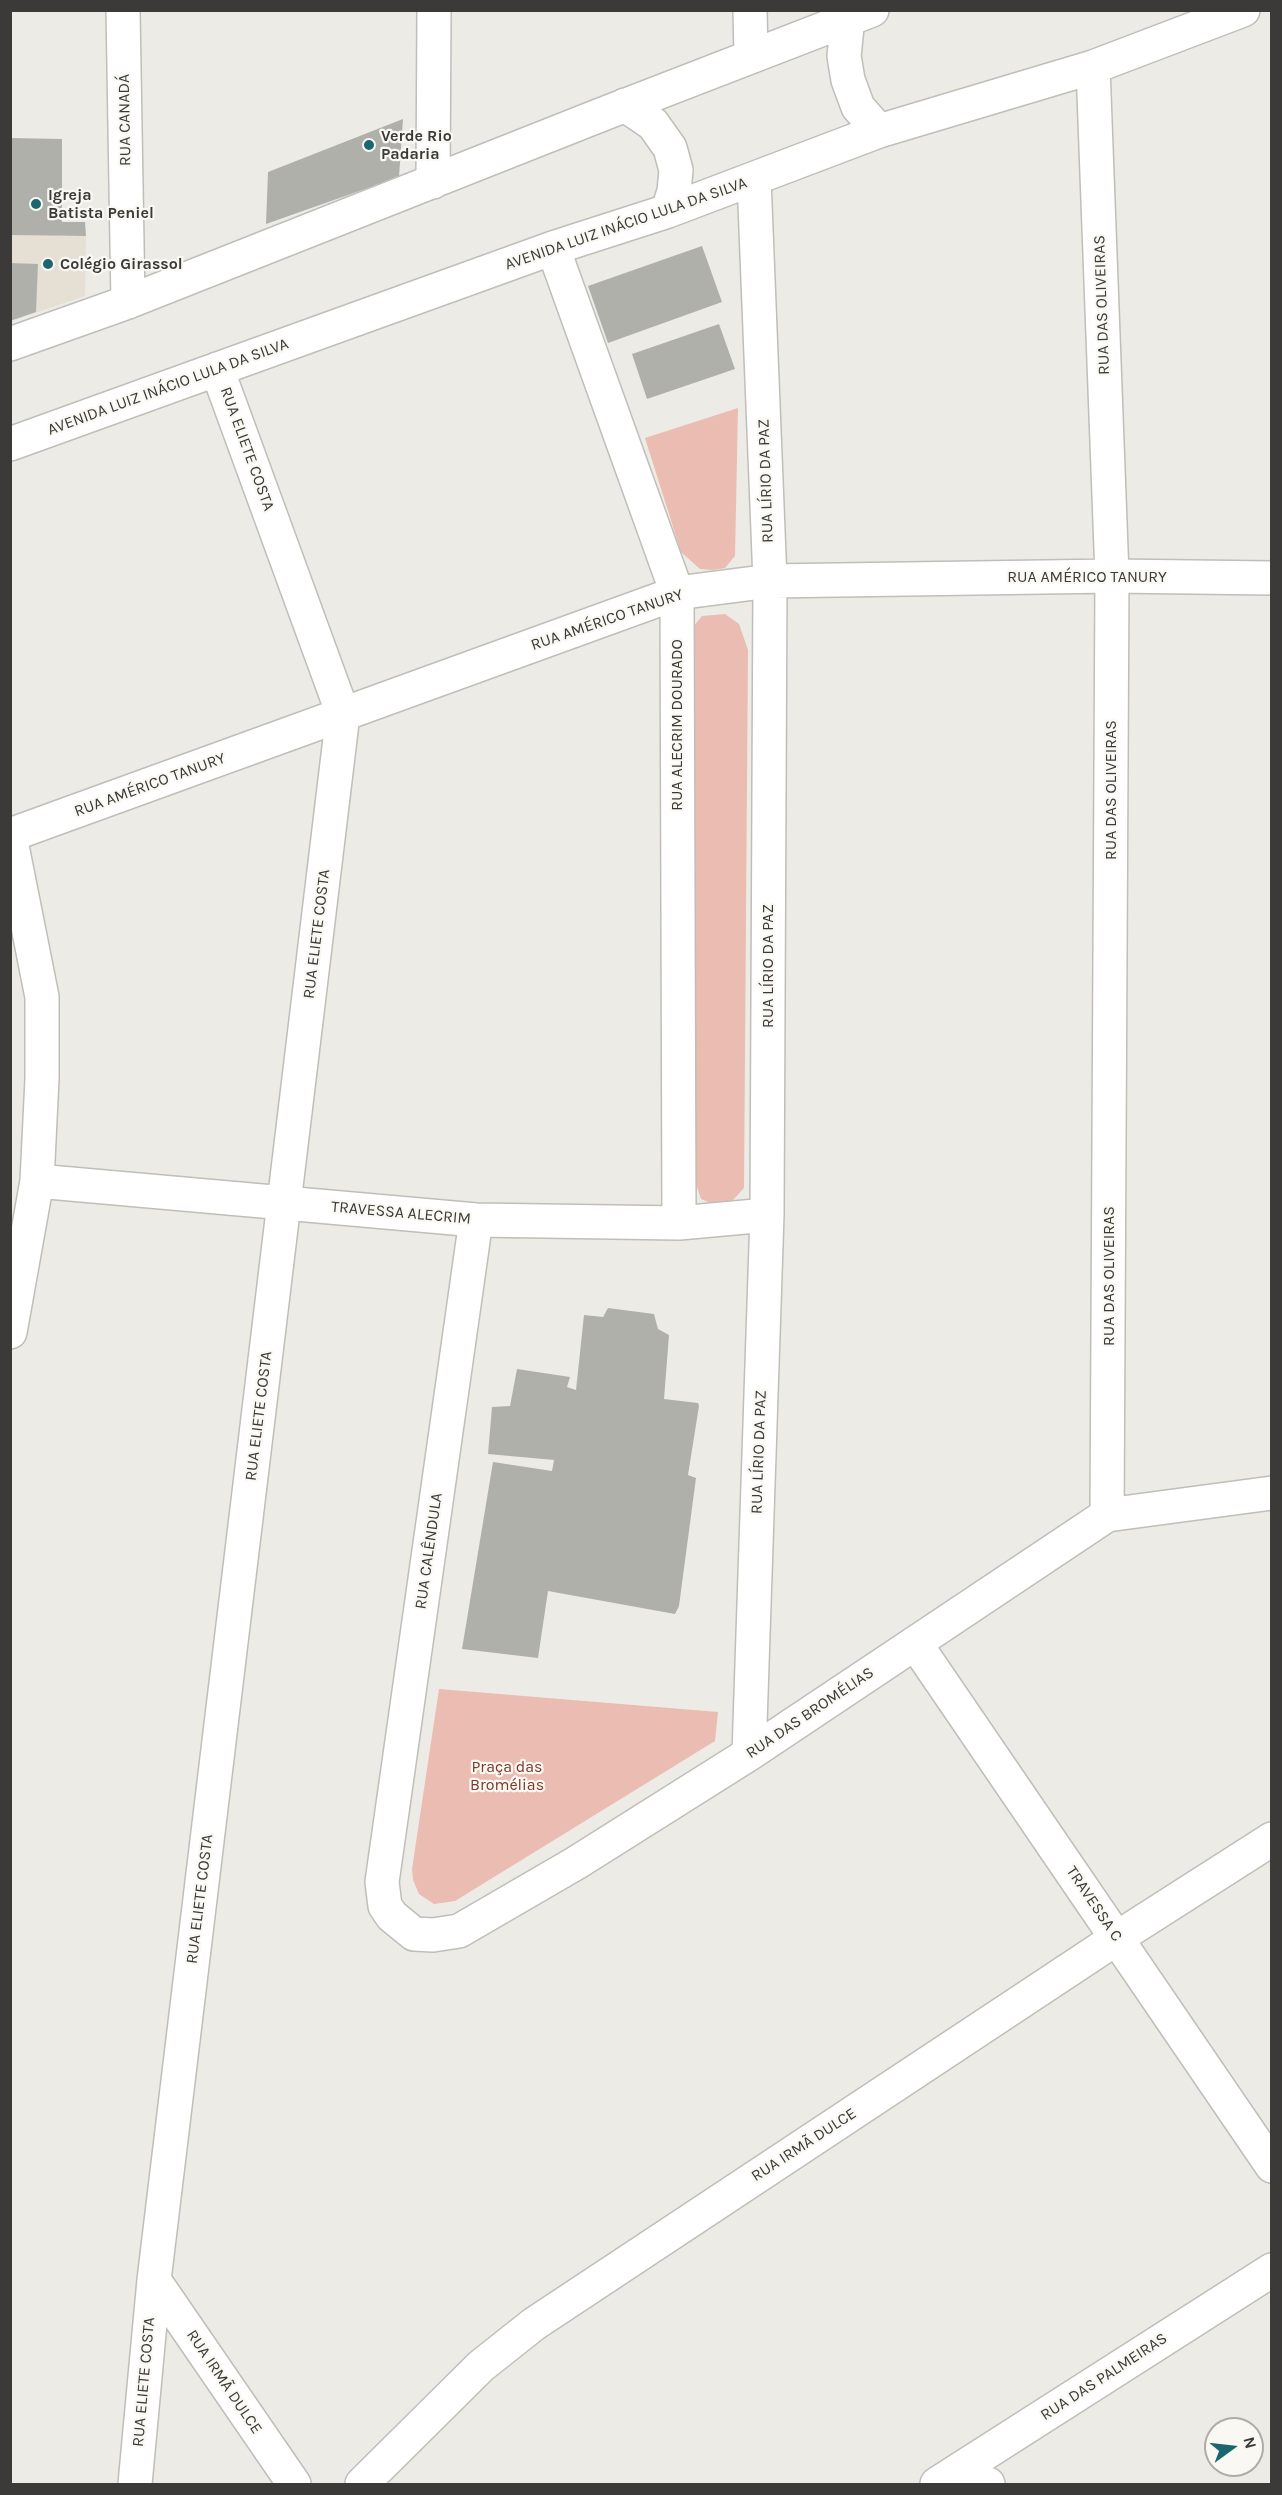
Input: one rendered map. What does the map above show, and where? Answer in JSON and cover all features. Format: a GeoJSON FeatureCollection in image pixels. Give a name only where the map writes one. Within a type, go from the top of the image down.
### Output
{"type":"FeatureCollection","features":[{"type":"Feature","properties":{"kind":"street","name":"RUA CANADÁ"},"geometry":{"type":"LineString","coordinates":[[123,10],[128,302]]}},
{"type":"Feature","properties":{"kind":"street"},"geometry":{"type":"LineString","coordinates":[[433,182],[434,10]]}},
{"type":"Feature","properties":{"kind":"street"},"geometry":{"type":"LineString","coordinates":[[750,10],[751,57]]}},
{"type":"Feature","properties":{"kind":"street","name":"AVENIDA LUIZ INÁCIO LULA DA SILVA"},"geometry":{"type":"LineString","coordinates":[[10,444],[553,248],[668,211],[879,131],[1093,67],[1243,10]]}},
{"type":"Feature","properties":{"kind":"street"},"geometry":{"type":"LineString","coordinates":[[10,344],[128,302],[860,14]]}},
{"type":"Feature","properties":{"kind":"street"},"geometry":{"type":"LineString","coordinates":[[860,14],[844,56],[848,80],[858,107],[879,131]]}},
{"type":"Feature","properties":{"kind":"street","name":"RUA DAS OLIVEIRAS"},"geometry":{"type":"LineString","coordinates":[[1093,67],[1112,576],[1107,1515]]}},
{"type":"Feature","properties":{"kind":"street"},"geometry":{"type":"LineString","coordinates":[[625,105],[653,124],[670,148],[676,170],[674,191],[668,211]]}},
{"type":"Feature","properties":{"kind":"street","name":"RUA LÍRIO DA PAZ"},"geometry":{"type":"LineString","coordinates":[[749,1754],[767,1215],[770,581],[754,179]]}},
{"type":"Feature","properties":{"kind":"street","name":"RUA ALECRIM DOURADO"},"geometry":{"type":"LineString","coordinates":[[553,248],[677,593],[680,1223]]}},
{"type":"Feature","properties":{"kind":"street","name":"RUA ELIETE COSTA"},"geometry":{"type":"LineString","coordinates":[[135,2484],[154,2280],[343,714],[217,369]]}},
{"type":"Feature","properties":{"kind":"street","name":"RUA AMÉRICO TANURY"},"geometry":{"type":"LineString","coordinates":[[10,836],[677,593],[770,581],[1112,576],[1272,578]]}},
{"type":"Feature","properties":{"kind":"street"},"geometry":{"type":"LineString","coordinates":[[10,836],[42,997],[42,1079],[36,1181],[10,1332]]}},
{"type":"Feature","properties":{"kind":"street","name":"TRAVESSA ALECRIM"},"geometry":{"type":"LineString","coordinates":[[36,1181],[476,1220],[680,1223],[767,1215]]}},
{"type":"Feature","properties":{"kind":"street","name":"RUA CALÊNDULA"},"geometry":{"type":"LineString","coordinates":[[382,1882],[476,1220]]}},
{"type":"Feature","properties":{"kind":"street","name":"RUA DAS BROMÉLIAS"},"geometry":{"type":"LineString","coordinates":[[382,1882],[385,1906],[392,1916],[414,1934],[433,1935],[459,1931],[576,1863],[749,1754],[1107,1515],[1272,1493]]}},
{"type":"Feature","properties":{"kind":"street","name":"TRAVESSA C"},"geometry":{"type":"LineString","coordinates":[[915,1643],[1272,2166]]}},
{"type":"Feature","properties":{"kind":"street","name":"RUA IRMÃ DULCE"},"geometry":{"type":"LineString","coordinates":[[362,2484],[481,2366],[534,2324],[1117,1938],[1272,1839]]}},
{"type":"Feature","properties":{"kind":"street","name":"RUA DAS PALMEIRAS"},"geometry":{"type":"LineString","coordinates":[[944,2480],[1272,2270]]}},
{"type":"Feature","properties":{"kind":"street","name":"RUA IRMÃ DULCE"},"geometry":{"type":"LineString","coordinates":[[154,2280],[294,2484]]}},
{"type":"Feature","properties":{"kind":"street"},"geometry":{"type":"LineString","coordinates":[[944,2480],[988,2484]]}},
{"type":"Feature","properties":{"kind":"shaded area","name":"Colégio Girassol"},"geometry":{"type":"Polygon","coordinates":[[[10,235],[86,236],[85,296],[11,321],[10,235]]]}},
{"type":"Feature","properties":{"kind":"green space"},"geometry":{"type":"Polygon","coordinates":[[[738,408],[735,556],[725,568],[700,569],[681,552],[645,438],[738,408]]]}},
{"type":"Feature","properties":{"kind":"green space"},"geometry":{"type":"Polygon","coordinates":[[[725,614],[739,624],[748,650],[744,1188],[733,1200],[716,1205],[701,1199],[694,1178],[692,628],[702,616],[725,614]]]}},
{"type":"Feature","properties":{"kind":"green space","name":"Praça das Bromélias"},"geometry":{"type":"Polygon","coordinates":[[[439,1689],[718,1712],[715,1741],[455,1901],[434,1904],[419,1894],[413,1880],[412,1869],[439,1689]]]}},
{"type":"Feature","properties":{"kind":"building","name":"Verde Rio Padaria"},"geometry":{"type":"Polygon","coordinates":[[[403,119],[399,177],[266,224],[268,172],[403,119]]]}},
{"type":"Feature","properties":{"kind":"building","name":"Igreja Batista Peniel"},"geometry":{"type":"Polygon","coordinates":[[[10,138],[62,139],[62,222],[85,222],[86,236],[10,235],[10,138]]]}},
{"type":"Feature","properties":{"kind":"building"},"geometry":{"type":"Polygon","coordinates":[[[702,246],[722,302],[608,343],[588,286],[702,246]]]}},
{"type":"Feature","properties":{"kind":"building"},"geometry":{"type":"Polygon","coordinates":[[[10,263],[38,264],[36,312],[10,321],[10,263]]]}},
{"type":"Feature","properties":{"kind":"building"},"geometry":{"type":"Polygon","coordinates":[[[719,324],[735,369],[647,399],[632,354],[719,324]]]}},
{"type":"Feature","properties":{"kind":"building"},"geometry":{"type":"Polygon","coordinates":[[[608,1308],[654,1314],[658,1329],[669,1335],[664,1399],[698,1403],[699,1406],[688,1475],[696,1478],[679,1606],[675,1614],[548,1591],[538,1658],[462,1649],[493,1462],[552,1471],[554,1460],[488,1454],[492,1407],[510,1406],[517,1369],[570,1377],[567,1387],[576,1390],[584,1315],[603,1317],[608,1308]]]}},
{"type":"Feature","properties":{"kind":"place","name":"Verde Rio Padaria"},"geometry":{"type":"Point","coordinates":[369,145]}},
{"type":"Feature","properties":{"kind":"place","name":"Igreja Batista Peniel"},"geometry":{"type":"Point","coordinates":[36,204]}},
{"type":"Feature","properties":{"kind":"place","name":"Colégio Girassol"},"geometry":{"type":"Point","coordinates":[48,264]}}]}
